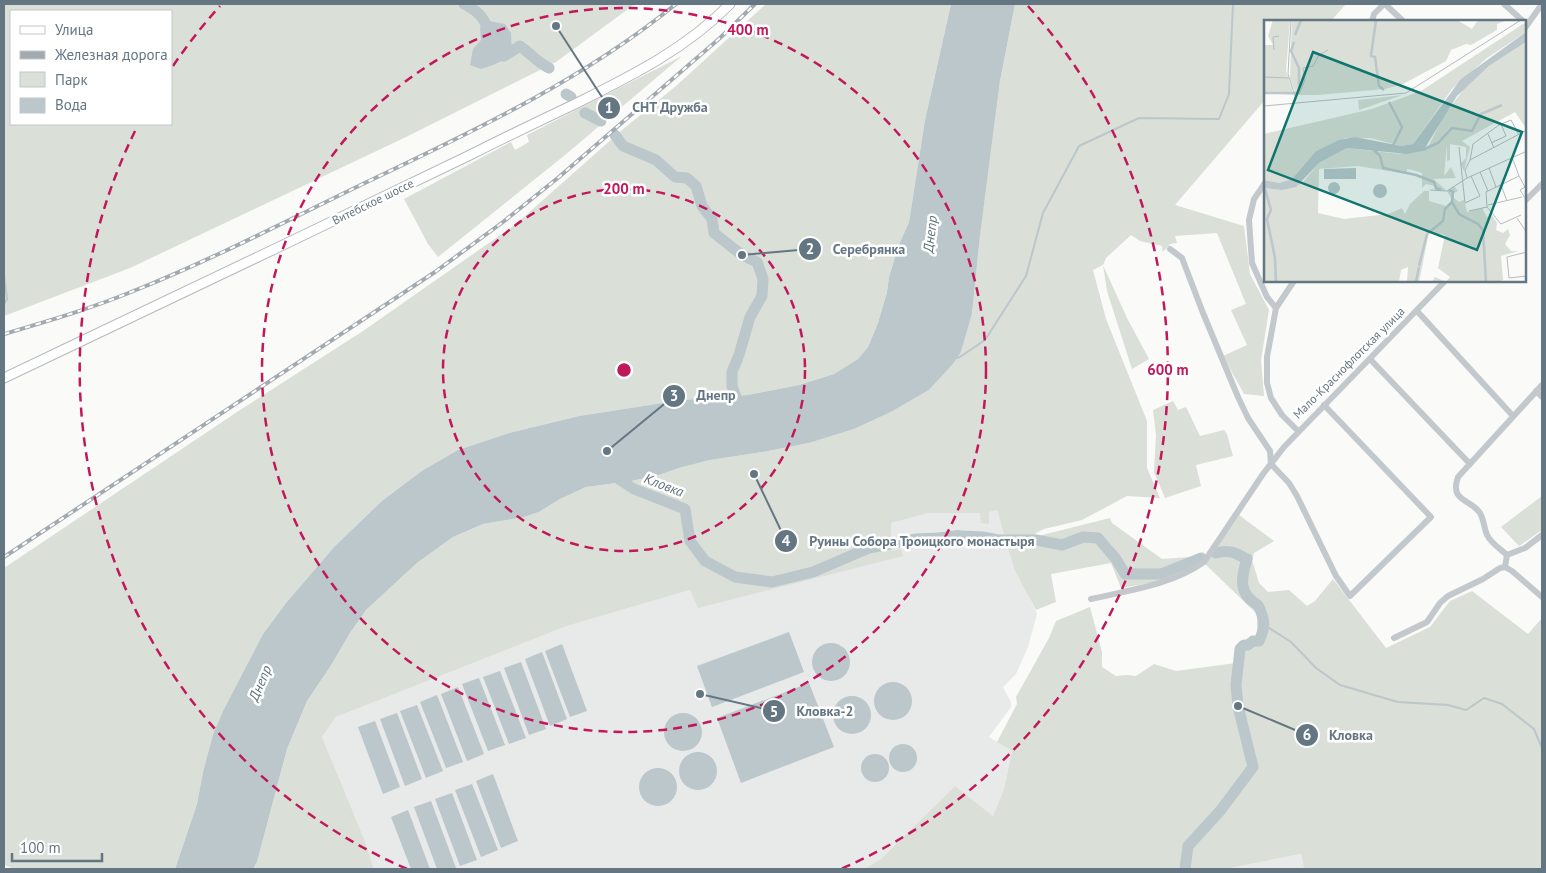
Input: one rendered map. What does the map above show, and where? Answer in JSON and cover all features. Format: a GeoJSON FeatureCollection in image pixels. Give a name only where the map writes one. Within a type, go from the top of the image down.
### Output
{"type":"FeatureCollection","features":[{"type":"Feature","properties":{"kind":"main road","name":"Витебское шоссе"},"geometry":{"type":"LineString","coordinates":[[4,378],[613,85],[657,62],[698,33],[730,4]]}},
{"type":"Feature","properties":{"kind":"street"},"geometry":{"type":"LineString","coordinates":[[1372,20],[1374,14],[1385,4],[1402,20]]}},
{"type":"Feature","properties":{"kind":"street"},"geometry":{"type":"LineString","coordinates":[[1504,4],[1521,20]]}},
{"type":"Feature","properties":{"kind":"street"},"geometry":{"type":"LineString","coordinates":[[1526,23],[1542,4]]}},
{"type":"Feature","properties":{"kind":"street"},"geometry":{"type":"LineString","coordinates":[[1264,184],[1254,199],[1249,220],[1252,263],[1267,297],[1276,308]]}},
{"type":"Feature","properties":{"kind":"street"},"geometry":{"type":"LineString","coordinates":[[1526,200],[1541,188]]}},
{"type":"Feature","properties":{"kind":"street"},"geometry":{"type":"LineString","coordinates":[[1170,249],[1182,258],[1238,397],[1248,418],[1270,451],[1271,464],[1289,483],[1297,496],[1336,576],[1350,596],[1431,517],[1324,405]]}},
{"type":"Feature","properties":{"kind":"street"},"geometry":{"type":"LineString","coordinates":[[1293,282],[1276,308],[1267,357],[1267,383],[1271,398],[1276,407],[1298,431]]}},
{"type":"Feature","properties":{"kind":"street","name":"Мало-Краснофлотская улица"},"geometry":{"type":"LineString","coordinates":[[1091,599],[1164,582],[1190,572],[1204,562],[1271,464],[1298,431],[1444,282]]}},
{"type":"Feature","properties":{"kind":"street"},"geometry":{"type":"LineString","coordinates":[[1417,310],[1513,416]]}},
{"type":"Feature","properties":{"kind":"street"},"geometry":{"type":"LineString","coordinates":[[1370,359],[1470,464]]}},
{"type":"Feature","properties":{"kind":"street"},"geometry":{"type":"LineString","coordinates":[[1507,555],[1488,536],[1479,512],[1464,501],[1455,485],[1458,477],[1542,385]]}},
{"type":"Feature","properties":{"kind":"street"},"geometry":{"type":"LineString","coordinates":[[1536,391],[1542,397]]}},
{"type":"Feature","properties":{"kind":"street"},"geometry":{"type":"LineString","coordinates":[[1507,555],[1525,548],[1542,535]]}},
{"type":"Feature","properties":{"kind":"street"},"geometry":{"type":"LineString","coordinates":[[1505,567],[1507,555]]}},
{"type":"Feature","properties":{"kind":"street"},"geometry":{"type":"LineString","coordinates":[[1394,638],[1427,622],[1448,596],[1483,579],[1500,568],[1505,567],[1512,571],[1542,597]]}},
{"type":"Feature","properties":{"kind":"shaded area"},"geometry":{"type":"Polygon","coordinates":[[[997,510],[1014,569],[1037,614],[1028,647],[1016,674],[1003,687],[1011,702],[1011,707],[989,737],[1012,751],[1004,789],[993,816],[955,786],[881,859],[864,869],[374,869],[365,841],[322,737],[336,717],[567,626],[690,590],[698,607],[892,552],[891,523],[929,513],[980,513],[989,524],[989,512],[997,510]]]}},
{"type":"Feature","properties":{"kind":"shaded area"},"geometry":{"type":"Polygon","coordinates":[[[1301,854],[1304,869],[1225,869],[1301,854]]]}},
{"type":"Feature","properties":{"kind":"green space"},"geometry":{"type":"Polygon","coordinates":[[[4,4],[635,4],[556,62],[406,137],[130,268],[4,316],[4,4]]]}},
{"type":"Feature","properties":{"kind":"green space"},"geometry":{"type":"Polygon","coordinates":[[[766,4],[951,4],[925,120],[909,222],[898,247],[878,323],[868,347],[858,359],[834,374],[799,385],[748,395],[682,400],[579,416],[509,433],[458,450],[423,470],[383,500],[335,546],[286,603],[263,634],[225,707],[203,772],[197,804],[175,869],[15,869],[4,865],[4,568],[237,412],[363,331],[516,224],[622,130],[676,86],[766,4]]]}},
{"type":"Feature","properties":{"kind":"green space"},"geometry":{"type":"Polygon","coordinates":[[[1015,4],[1346,4],[1332,20],[1264,20],[1264,101],[1175,205],[1244,226],[1250,274],[1269,310],[1261,360],[1264,396],[1244,394],[1223,356],[1247,345],[1231,310],[1246,304],[1217,233],[1175,236],[1177,243],[1170,244],[1163,252],[1162,246],[1140,241],[1131,235],[1106,258],[1103,265],[1093,270],[1106,319],[1147,421],[1147,468],[1160,498],[1127,496],[1082,520],[1044,529],[1036,533],[1034,537],[1110,518],[1112,523],[1162,559],[1191,557],[1204,552],[1199,563],[1156,582],[1121,588],[1111,563],[1051,574],[1056,602],[1036,610],[1014,569],[997,510],[989,512],[989,524],[981,523],[980,513],[929,513],[891,523],[892,551],[901,549],[903,556],[698,608],[690,590],[567,626],[336,717],[322,737],[365,841],[374,869],[253,869],[257,862],[287,749],[307,701],[366,610],[417,563],[453,537],[483,524],[524,517],[539,512],[560,499],[586,487],[631,481],[656,476],[710,460],[809,443],[854,429],[891,412],[929,390],[953,364],[961,352],[972,314],[1000,81],[1015,4]]]}},
{"type":"Feature","properties":{"kind":"green space"},"geometry":{"type":"Polygon","coordinates":[[[682,56],[565,155],[438,257],[428,244],[404,199],[511,142],[515,150],[529,142],[527,135],[682,56]]]}},
{"type":"Feature","properties":{"kind":"green space"},"geometry":{"type":"Polygon","coordinates":[[[1103,265],[1127,318],[1149,359],[1132,369],[1107,291],[1103,265]]]}},
{"type":"Feature","properties":{"kind":"green space"},"geometry":{"type":"Polygon","coordinates":[[[1173,401],[1178,410],[1186,407],[1200,436],[1224,430],[1227,434],[1233,456],[1196,465],[1201,486],[1165,498],[1154,472],[1156,435],[1153,410],[1173,401]]]}},
{"type":"Feature","properties":{"kind":"green space"},"geometry":{"type":"Polygon","coordinates":[[[1542,496],[1542,530],[1519,546],[1501,527],[1542,496]]]}},
{"type":"Feature","properties":{"kind":"green space"},"geometry":{"type":"Polygon","coordinates":[[[1239,515],[1274,541],[1254,553],[1252,560],[1259,583],[1268,592],[1289,590],[1307,606],[1315,601],[1333,579],[1386,648],[1430,627],[1450,601],[1472,591],[1528,634],[1542,618],[1542,869],[1304,869],[1301,854],[1225,869],[864,869],[881,859],[955,786],[993,816],[1004,789],[1012,751],[997,742],[1017,704],[1016,697],[1049,638],[1056,621],[1090,607],[1102,652],[1102,667],[1116,676],[1136,676],[1154,664],[1176,671],[1236,663],[1238,648],[1257,636],[1257,614],[1205,564],[1239,515]]]}},
{"type":"Feature","properties":{"kind":"water"},"geometry":{"type":"Polygon","coordinates":[[[951,4],[1015,4],[1000,81],[972,314],[961,352],[953,364],[929,390],[891,412],[854,429],[809,443],[710,460],[656,476],[631,481],[586,487],[560,499],[539,512],[524,517],[483,524],[453,537],[417,563],[366,610],[307,701],[287,749],[257,862],[253,869],[175,869],[197,804],[203,772],[214,732],[263,634],[286,603],[335,546],[383,500],[423,470],[458,450],[509,433],[579,416],[682,400],[748,395],[799,385],[834,374],[858,359],[868,347],[878,323],[898,247],[909,222],[925,120],[951,4]]]}},
{"type":"Feature","properties":{"kind":"water"},"geometry":{"type":"Polygon","coordinates":[[[489,21],[505,24],[511,33],[512,56],[481,69],[470,65],[473,49],[481,40],[480,27],[489,21]]]}},
{"type":"Feature","properties":{"kind":"water"},"geometry":{"type":"Polygon","coordinates":[[[958,530],[976,536],[941,549],[924,542],[928,534],[958,530]]]}},
{"type":"Feature","properties":{"kind":"water"},"geometry":{"type":"Polygon","coordinates":[[[789,632],[804,672],[712,707],[697,666],[789,632]]]}},
{"type":"Feature","properties":{"kind":"water"},"geometry":{"type":"Polygon","coordinates":[[[831,643],[845,648],[850,662],[845,676],[831,681],[817,676],[812,662],[817,648],[831,643]]]}},
{"type":"Feature","properties":{"kind":"water"},"geometry":{"type":"Polygon","coordinates":[[[562,644],[587,711],[570,717],[545,651],[562,644]]]}},
{"type":"Feature","properties":{"kind":"water"},"geometry":{"type":"Polygon","coordinates":[[[542,652],[567,719],[550,726],[525,659],[542,652]]]}},
{"type":"Feature","properties":{"kind":"water"},"geometry":{"type":"Polygon","coordinates":[[[521,662],[546,729],[529,735],[504,668],[521,662]]]}},
{"type":"Feature","properties":{"kind":"water"},"geometry":{"type":"Polygon","coordinates":[[[500,671],[526,738],[509,744],[483,677],[500,671]]]}},
{"type":"Feature","properties":{"kind":"water"},"geometry":{"type":"Polygon","coordinates":[[[479,678],[505,745],[488,751],[462,684],[479,678]]]}},
{"type":"Feature","properties":{"kind":"water"},"geometry":{"type":"Polygon","coordinates":[[[893,682],[907,687],[912,701],[907,715],[893,720],[879,715],[874,701],[879,687],[893,682]]]}},
{"type":"Feature","properties":{"kind":"water"},"geometry":{"type":"Polygon","coordinates":[[[809,683],[834,747],[741,783],[717,718],[809,683]]]}},
{"type":"Feature","properties":{"kind":"water"},"geometry":{"type":"Polygon","coordinates":[[[458,687],[484,754],[467,761],[441,694],[458,687]]]}},
{"type":"Feature","properties":{"kind":"water"},"geometry":{"type":"Polygon","coordinates":[[[437,695],[463,762],[446,768],[420,702],[437,695]]]}},
{"type":"Feature","properties":{"kind":"water"},"geometry":{"type":"Polygon","coordinates":[[[852,696],[866,701],[871,715],[866,729],[852,734],[838,729],[833,715],[838,701],[852,696]]]}},
{"type":"Feature","properties":{"kind":"water"},"geometry":{"type":"Polygon","coordinates":[[[417,705],[443,771],[426,778],[400,711],[417,705]]]}},
{"type":"Feature","properties":{"kind":"water"},"geometry":{"type":"Polygon","coordinates":[[[397,713],[422,779],[405,786],[380,719],[397,713]]]}},
{"type":"Feature","properties":{"kind":"water"},"geometry":{"type":"Polygon","coordinates":[[[683,713],[697,718],[702,732],[697,746],[683,751],[669,746],[664,732],[669,718],[683,713]]]}},
{"type":"Feature","properties":{"kind":"water"},"geometry":{"type":"Polygon","coordinates":[[[375,721],[400,787],[383,794],[358,727],[375,721]]]}},
{"type":"Feature","properties":{"kind":"water"},"geometry":{"type":"Polygon","coordinates":[[[903,744],[913,748],[917,758],[913,768],[903,772],[893,768],[889,758],[893,748],[903,744]]]}},
{"type":"Feature","properties":{"kind":"water"},"geometry":{"type":"Polygon","coordinates":[[[698,752],[712,757],[717,771],[712,785],[698,790],[684,785],[679,771],[684,757],[698,752]]]}},
{"type":"Feature","properties":{"kind":"water"},"geometry":{"type":"Polygon","coordinates":[[[875,754],[885,758],[889,768],[885,778],[875,782],[865,778],[861,768],[865,758],[875,754]]]}},
{"type":"Feature","properties":{"kind":"water"},"geometry":{"type":"Polygon","coordinates":[[[658,768],[672,773],[677,787],[672,801],[658,806],[644,801],[639,787],[644,773],[658,768]]]}},
{"type":"Feature","properties":{"kind":"water"},"geometry":{"type":"Polygon","coordinates":[[[493,774],[518,841],[501,848],[476,781],[493,774]]]}},
{"type":"Feature","properties":{"kind":"water"},"geometry":{"type":"Polygon","coordinates":[[[472,784],[498,850],[481,857],[455,790],[472,784]]]}},
{"type":"Feature","properties":{"kind":"water"},"geometry":{"type":"Polygon","coordinates":[[[452,793],[477,860],[460,866],[435,799],[452,793]]]}},
{"type":"Feature","properties":{"kind":"water"},"geometry":{"type":"Polygon","coordinates":[[[431,801],[456,868],[437,869],[414,807],[431,801]]]}},
{"type":"Feature","properties":{"kind":"water"},"geometry":{"type":"Polygon","coordinates":[[[408,810],[430,869],[411,869],[391,817],[408,810]]]}},
{"type":"Feature","properties":{"kind":"waterway"},"geometry":{"type":"LineString","coordinates":[[464,4],[481,17],[491,36]]}},
{"type":"Feature","properties":{"kind":"waterway"},"geometry":{"type":"LineString","coordinates":[[956,358],[985,340],[1026,276],[1043,213],[1079,146],[1139,118],[1219,119],[1229,94],[1233,4]]}},
{"type":"Feature","properties":{"kind":"waterway"},"geometry":{"type":"LineString","coordinates":[[500,51],[504,56],[520,46],[549,68]]}},
{"type":"Feature","properties":{"kind":"waterway"},"geometry":{"type":"LineString","coordinates":[[566,94],[571,97]]}},
{"type":"Feature","properties":{"kind":"waterway"},"geometry":{"type":"LineString","coordinates":[[585,113],[601,121]]}},
{"type":"Feature","properties":{"kind":"waterway"},"geometry":{"type":"LineString","coordinates":[[615,135],[623,146],[656,160],[675,177],[687,178],[696,186],[702,206],[712,219],[714,233],[742,255],[757,262],[763,279],[762,296],[750,317],[732,372],[732,386],[741,411]]}},
{"type":"Feature","properties":{"kind":"waterway"},"geometry":{"type":"LineString","coordinates":[[4,275],[7,299],[4,304]]}},
{"type":"Feature","properties":{"kind":"waterway","name":"Кловка"},"geometry":{"type":"LineString","coordinates":[[614,471],[617,478],[634,489],[685,509],[690,541],[705,561],[735,577],[772,582],[813,572],[869,548],[916,539],[940,538]]}},
{"type":"Feature","properties":{"kind":"waterway","name":"Кловка"},"geometry":{"type":"LineString","coordinates":[[961,536],[998,540],[1036,540],[1062,545],[1083,537],[1098,538],[1116,559],[1125,574],[1161,574],[1201,558]]}},
{"type":"Feature","properties":{"kind":"waterway","name":"Кловка"},"geometry":{"type":"LineString","coordinates":[[1185,869],[1188,846],[1220,811],[1253,767],[1238,706],[1236,685],[1240,649],[1253,641],[1259,641],[1264,627],[1263,619],[1258,605],[1244,591],[1243,573],[1247,559],[1235,553],[1216,553]]}},
{"type":"Feature","properties":{"kind":"waterway"},"geometry":{"type":"LineString","coordinates":[[1263,624],[1291,642],[1316,668],[1340,685],[1398,702],[1448,705],[1466,710],[1484,698],[1502,704],[1534,729],[1542,748]]}},
{"type":"Feature","properties":{"kind":"railway"},"geometry":{"type":"LineString","coordinates":[[4,334],[120,297],[166,278],[449,142],[567,80],[641,31],[676,4]]}},
{"type":"Feature","properties":{"kind":"railway"},"geometry":{"type":"LineString","coordinates":[[4,557],[435,272],[503,222],[559,177],[720,38],[755,4]]}},
{"type":"Feature","properties":{"kind":"place","name":"СНТ Дружба"},"geometry":{"type":"Point","coordinates":[556,26]}},
{"type":"Feature","properties":{"kind":"place","name":"Серебрянка"},"geometry":{"type":"Point","coordinates":[742,255]}},
{"type":"Feature","properties":{"kind":"place","name":"Днепр"},"geometry":{"type":"Point","coordinates":[607,451]}},
{"type":"Feature","properties":{"kind":"place","name":"Руины Собора Троицкого монастыря"},"geometry":{"type":"Point","coordinates":[754,474]}},
{"type":"Feature","properties":{"kind":"place","name":"Кловка-2"},"geometry":{"type":"Point","coordinates":[700,694]}},
{"type":"Feature","properties":{"kind":"place","name":"Кловка"},"geometry":{"type":"Point","coordinates":[1238,706]}}]}
